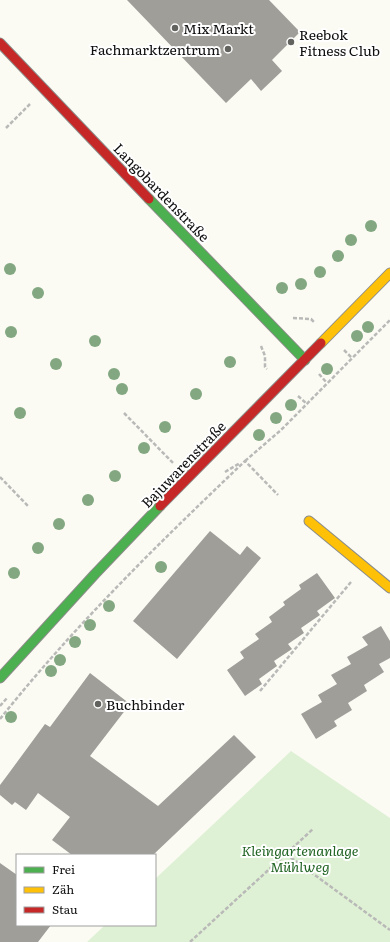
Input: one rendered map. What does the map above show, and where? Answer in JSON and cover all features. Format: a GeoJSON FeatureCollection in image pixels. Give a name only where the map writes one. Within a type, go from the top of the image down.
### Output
{"type":"FeatureCollection","features":[{"type":"Feature","properties":{"kind":"street","name":"Langobardenstraße"},"geometry":{"type":"LineString","coordinates":[[0,43],[205,258],[305,360]]}},
{"type":"Feature","properties":{"kind":"street","name":"Bajuwarenstraße"},"geometry":{"type":"LineString","coordinates":[[0,678],[40,633],[188,478],[390,273]]}},
{"type":"Feature","properties":{"kind":"street"},"geometry":{"type":"LineString","coordinates":[[309,521],[390,588]]}},
{"type":"Feature","properties":{"kind":"path"},"geometry":{"type":"LineString","coordinates":[[6,128],[23,111]]}},
{"type":"Feature","properties":{"kind":"path"},"geometry":{"type":"LineString","coordinates":[[0,719],[94,610],[167,535],[245,461],[281,430],[390,320]]}},
{"type":"Feature","properties":{"kind":"path"},"geometry":{"type":"LineString","coordinates":[[124,413],[188,478]]}},
{"type":"Feature","properties":{"kind":"path"},"geometry":{"type":"LineString","coordinates":[[222,474],[245,461]]}},
{"type":"Feature","properties":{"kind":"path"},"geometry":{"type":"LineString","coordinates":[[245,461],[278,495]]}},
{"type":"Feature","properties":{"kind":"path"},"geometry":{"type":"LineString","coordinates":[[0,477],[28,506]]}},
{"type":"Feature","properties":{"kind":"path"},"geometry":{"type":"LineString","coordinates":[[260,691],[365,567]]}},
{"type":"Feature","properties":{"kind":"path"},"geometry":{"type":"LineString","coordinates":[[190,942],[313,829]]}},
{"type":"Feature","properties":{"kind":"path"},"geometry":{"type":"LineString","coordinates":[[286,854],[390,930]]}},
{"type":"Feature","properties":{"kind":"green space","name":"Kleingartenanlage Mühlweg"},"geometry":{"type":"Polygon","coordinates":[[[291,751],[390,818],[390,942],[87,942],[104,926],[156,926],[156,878],[291,751]]]}},
{"type":"Feature","properties":{"kind":"building","name":"Fachmarktzentrum"},"geometry":{"type":"Polygon","coordinates":[[[127,0],[269,0],[300,32],[272,60],[282,71],[261,91],[251,79],[226,103],[127,0]]]}},
{"type":"Feature","properties":{"kind":"building"},"geometry":{"type":"Polygon","coordinates":[[[210,531],[240,555],[247,546],[261,558],[177,659],[133,621],[210,531]]]}},
{"type":"Feature","properties":{"kind":"building"},"geometry":{"type":"Polygon","coordinates":[[[317,573],[335,598],[317,611],[320,615],[301,628],[304,633],[288,644],[292,649],[274,661],[277,666],[259,679],[262,684],[245,696],[227,670],[244,658],[240,652],[259,639],[255,634],[272,622],[269,617],[285,605],[283,602],[301,589],[299,585],[317,573]]]}},
{"type":"Feature","properties":{"kind":"building"},"geometry":{"type":"Polygon","coordinates":[[[381,626],[390,641],[390,658],[379,664],[384,672],[364,685],[367,691],[348,703],[352,710],[334,721],[337,726],[316,739],[301,714],[322,702],[318,695],[337,684],[331,675],[351,664],[347,657],[368,645],[362,637],[381,626]]]}},
{"type":"Feature","properties":{"kind":"building"},"geometry":{"type":"Polygon","coordinates":[[[90,673],[130,704],[90,756],[158,806],[234,735],[256,757],[154,854],[71,854],[52,840],[70,817],[38,793],[26,810],[15,802],[12,805],[0,795],[0,785],[45,724],[50,727],[90,673]]]}},
{"type":"Feature","properties":{"kind":"building"},"geometry":{"type":"Polygon","coordinates":[[[0,863],[16,874],[16,926],[50,926],[38,942],[0,942],[0,863]]]}},
{"type":"Feature","properties":{"kind":"traffic: fast"},"geometry":{"type":"LineString","coordinates":[[149,199],[305,360]]}},
{"type":"Feature","properties":{"kind":"traffic: fast"},"geometry":{"type":"LineString","coordinates":[[0,678],[95,574],[160,506]]}},
{"type":"Feature","properties":{"kind":"traffic: slow"},"geometry":{"type":"LineString","coordinates":[[321,343],[390,273]]}},
{"type":"Feature","properties":{"kind":"traffic: slow"},"geometry":{"type":"LineString","coordinates":[[309,521],[390,588]]}},
{"type":"Feature","properties":{"kind":"traffic: jam"},"geometry":{"type":"LineString","coordinates":[[0,43],[149,199]]}},
{"type":"Feature","properties":{"kind":"traffic: jam"},"geometry":{"type":"LineString","coordinates":[[160,506],[321,343]]}},
{"type":"Feature","properties":{"kind":"place","name":"Mix Markt"},"geometry":{"type":"Point","coordinates":[175,28]}},
{"type":"Feature","properties":{"kind":"place","name":"Reebok Fitness Club"},"geometry":{"type":"Point","coordinates":[291,42]}},
{"type":"Feature","properties":{"kind":"place","name":"Fachmarktzentrum"},"geometry":{"type":"Point","coordinates":[228,49]}},
{"type":"Feature","properties":{"kind":"place","name":"Buchbinder"},"geometry":{"type":"Point","coordinates":[98,704]}}]}
